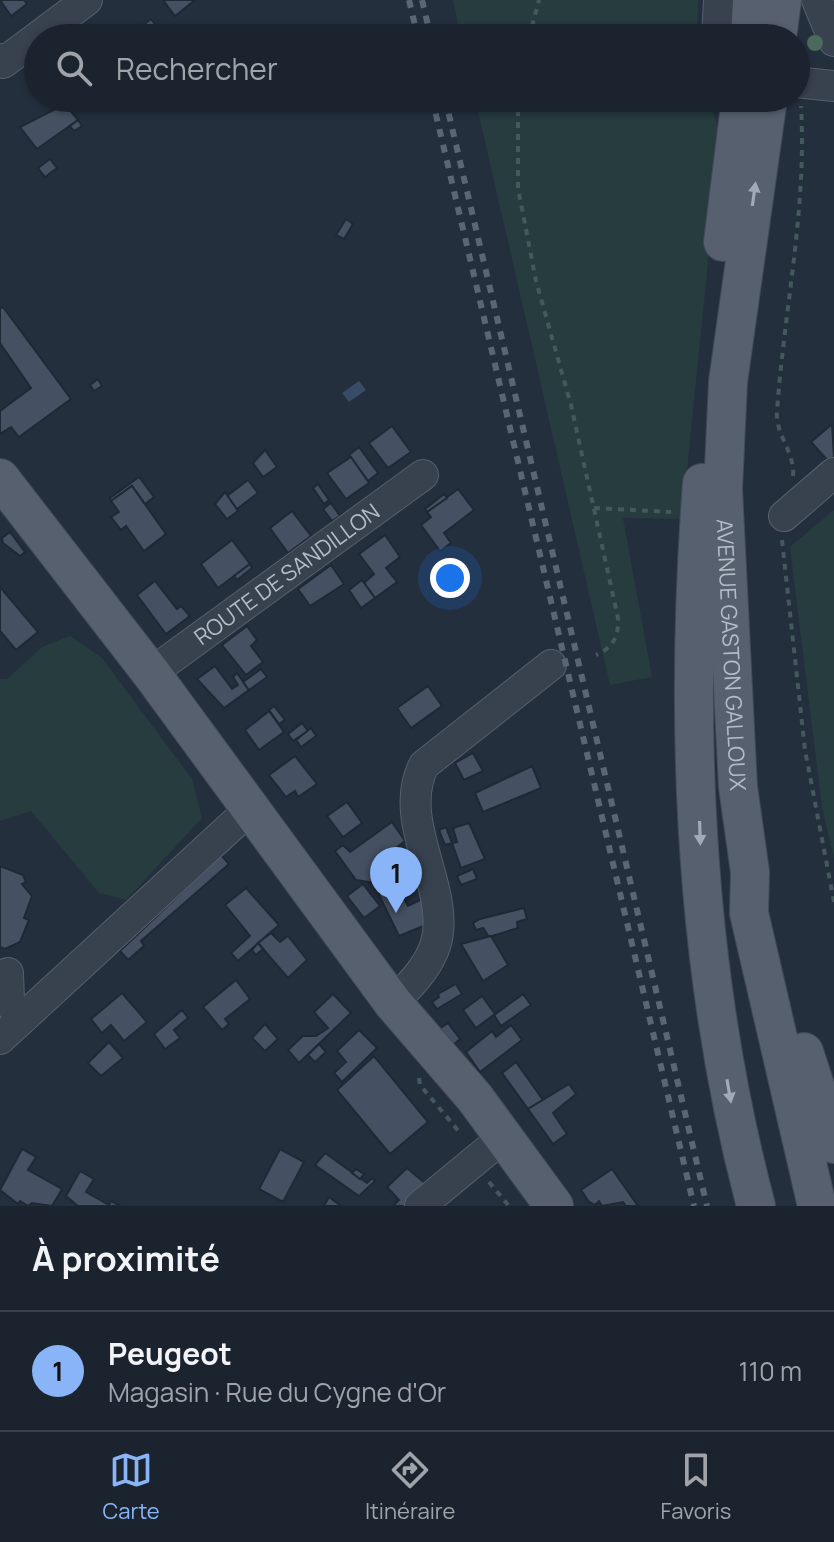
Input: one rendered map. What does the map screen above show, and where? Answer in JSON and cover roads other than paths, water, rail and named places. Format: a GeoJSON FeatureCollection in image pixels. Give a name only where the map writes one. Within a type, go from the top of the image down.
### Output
{"type":"FeatureCollection","features":[{"type":"Feature","properties":{"kind":"main road"},"geometry":{"type":"LineString","coordinates":[[739,112],[732,150],[705,447],[697,556],[695,663],[702,888],[709,975],[731,1100],[756,1206]]}},
{"type":"Feature","properties":{"kind":"main road","name":"AVENUE GASTON GALLOUX"},"geometry":{"type":"LineString","coordinates":[[783,112],[728,382],[723,489],[738,787],[750,872],[751,918],[817,1206]]}},
{"type":"Feature","properties":{"kind":"main road"},"geometry":{"type":"LineString","coordinates":[[705,447],[712,730],[736,887],[797,1033],[834,1144]]}},
{"type":"Feature","properties":{"kind":"main road"},"geometry":{"type":"LineString","coordinates":[[0,478],[151,673],[393,1003],[433,1073],[528,1206]]}},
{"type":"Feature","properties":{"kind":"main road"},"geometry":{"type":"LineString","coordinates":[[493,1155],[503,1156],[541,1206]]}},
{"type":"Feature","properties":{"kind":"main road"},"geometry":{"type":"LineString","coordinates":[[493,1155],[554,1206]]}},
{"type":"Feature","properties":{"kind":"street"},"geometry":{"type":"LineString","coordinates":[[55,24],[87,0]]}},
{"type":"Feature","properties":{"kind":"street"},"geometry":{"type":"LineString","coordinates":[[718,24],[719,0]]}},
{"type":"Feature","properties":{"kind":"street"},"geometry":{"type":"LineString","coordinates":[[817,0],[834,41]]}},
{"type":"Feature","properties":{"kind":"street"},"geometry":{"type":"LineString","coordinates":[[0,59],[3,63],[24,47]]}},
{"type":"Feature","properties":{"kind":"street"},"geometry":{"type":"LineString","coordinates":[[810,83],[834,86]]}},
{"type":"Feature","properties":{"kind":"street"},"geometry":{"type":"LineString","coordinates":[[784,516],[834,473]]}},
{"type":"Feature","properties":{"kind":"street","name":"ROUTE DE SANDILLON"},"geometry":{"type":"LineString","coordinates":[[151,673],[423,475]]}},
{"type":"Feature","properties":{"kind":"street"},"geometry":{"type":"LineString","coordinates":[[393,1003],[428,961],[438,929],[414,803],[415,781],[424,765],[551,665]]}},
{"type":"Feature","properties":{"kind":"street"},"geometry":{"type":"LineString","coordinates":[[11,1029],[250,809]]}},
{"type":"Feature","properties":{"kind":"street"},"geometry":{"type":"LineString","coordinates":[[8,973],[11,1029]]}},
{"type":"Feature","properties":{"kind":"street"},"geometry":{"type":"LineString","coordinates":[[420,1206],[493,1155]]}},
{"type":"Feature","properties":{"kind":"water"},"geometry":{"type":"Polygon","coordinates":[[[359,381],[366,390],[349,402],[342,393],[359,381]]]}},
{"type":"Feature","properties":{"kind":"railway"},"geometry":{"type":"LineString","coordinates":[[409,0],[415,24]]}},
{"type":"Feature","properties":{"kind":"railway"},"geometry":{"type":"LineString","coordinates":[[422,0],[428,24]]}},
{"type":"Feature","properties":{"kind":"railway"},"geometry":{"type":"LineString","coordinates":[[435,112],[694,1206]]}},
{"type":"Feature","properties":{"kind":"railway"},"geometry":{"type":"LineString","coordinates":[[448,112],[707,1206]]}},
{"type":"Feature","properties":{"kind":"place","name":"Peugeot"},"geometry":{"type":"Point","coordinates":[396,913]}}]}
